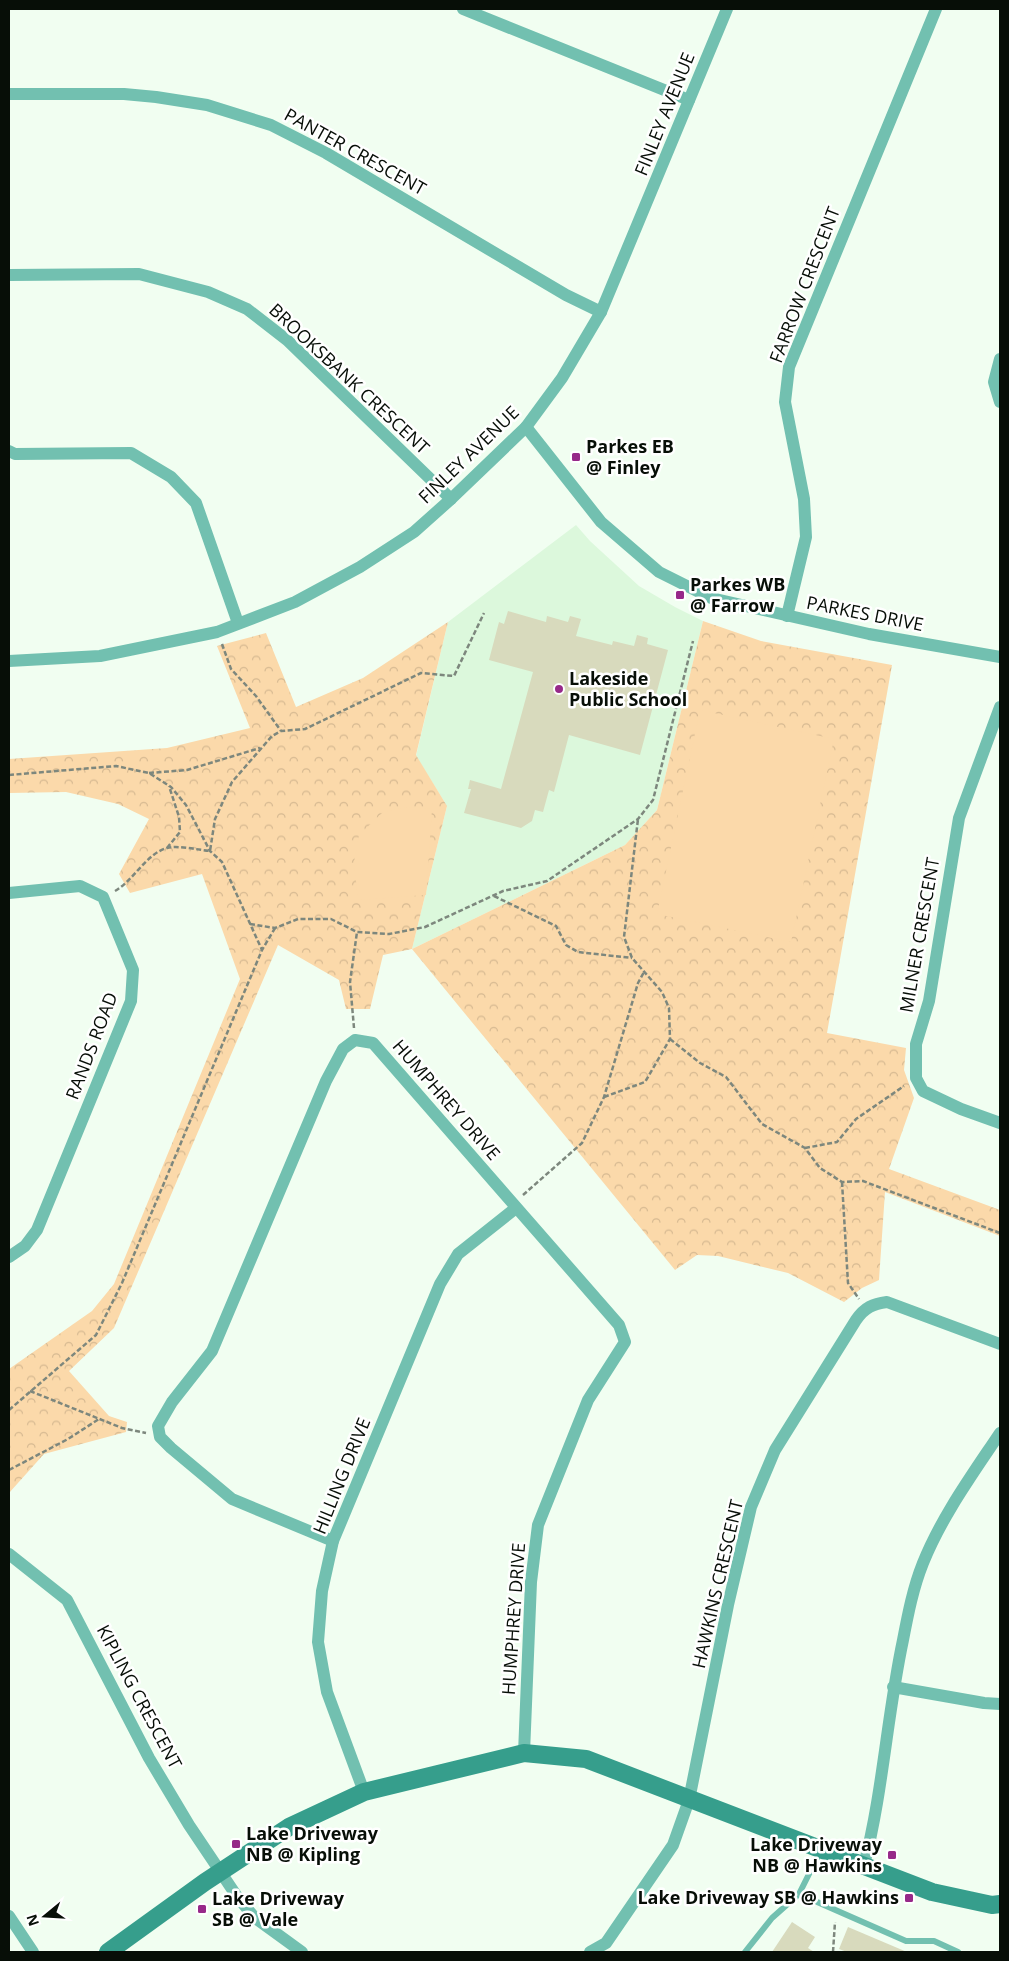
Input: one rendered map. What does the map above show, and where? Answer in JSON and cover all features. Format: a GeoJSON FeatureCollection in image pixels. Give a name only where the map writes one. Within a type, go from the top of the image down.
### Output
{"type":"FeatureCollection","features":[{"type":"Feature","properties":{"kind":"street"},"geometry":{"type":"LineString","coordinates":[[463,9],[689,100]]}},
{"type":"Feature","properties":{"kind":"street","name":"FINLEY AVENUE"},"geometry":{"type":"LineString","coordinates":[[9,660],[100,656],[217,632],[295,602],[360,567],[414,532],[451,499],[526,427],[562,378],[601,312],[726,9]]}},
{"type":"Feature","properties":{"kind":"street","name":"FARROW CRESCENT"},"geometry":{"type":"LineString","coordinates":[[787,616],[806,537],[804,498],[785,402],[789,367],[936,9]]}},
{"type":"Feature","properties":{"kind":"street","name":"PANTER CRESCENT"},"geometry":{"type":"LineString","coordinates":[[9,94],[124,94],[156,97],[207,105],[271,125],[326,153],[566,295],[601,312]]}},
{"type":"Feature","properties":{"kind":"street","name":"BROOKSBANK CRESCENT"},"geometry":{"type":"LineString","coordinates":[[9,275],[139,274],[208,292],[247,309],[287,340],[451,499]]}},
{"type":"Feature","properties":{"kind":"street"},"geometry":{"type":"LineString","coordinates":[[1000,360],[994,382],[1000,402]]}},
{"type":"Feature","properties":{"kind":"street","name":"PARKES DRIVE"},"geometry":{"type":"LineString","coordinates":[[526,427],[601,522],[659,572],[711,598],[787,616],[1000,657]]}},
{"type":"Feature","properties":{"kind":"street"},"geometry":{"type":"LineString","coordinates":[[9,452],[15,454],[131,453],[170,477],[196,503],[238,623]]}},
{"type":"Feature","properties":{"kind":"street","name":"MILNER CRESCENT"},"geometry":{"type":"LineString","coordinates":[[916,1078],[916,1044],[929,1001],[959,818],[1000,707]]}},
{"type":"Feature","properties":{"kind":"street"},"geometry":{"type":"LineString","coordinates":[[9,893],[80,886],[103,898]]}},
{"type":"Feature","properties":{"kind":"street","name":"RANDS ROAD"},"geometry":{"type":"LineString","coordinates":[[9,1257],[25,1246],[37,1230],[131,1001],[133,970],[103,898]]}},
{"type":"Feature","properties":{"kind":"street"},"geometry":{"type":"LineString","coordinates":[[334,1541],[232,1500],[160,1437],[158,1426],[212,1351],[326,1081],[343,1048],[355,1040]]}},
{"type":"Feature","properties":{"kind":"street","name":"HUMPHREY DRIVE"},"geometry":{"type":"LineString","coordinates":[[355,1040],[373,1042],[619,1325],[625,1342],[588,1400],[538,1524],[531,1582],[524,1752]]}},
{"type":"Feature","properties":{"kind":"street"},"geometry":{"type":"LineString","coordinates":[[916,1078],[923,1091],[961,1109],[1000,1123]]}},
{"type":"Feature","properties":{"kind":"street","name":"HILLING DRIVE"},"geometry":{"type":"LineString","coordinates":[[364,1792],[327,1692],[318,1642],[322,1591],[334,1541],[440,1284],[458,1254],[514,1206]]}},
{"type":"Feature","properties":{"kind":"street"},"geometry":{"type":"LineString","coordinates":[[864,1309],[875,1303],[887,1302],[1000,1344]]}},
{"type":"Feature","properties":{"kind":"street","name":"HAWKINS CRESCENT"},"geometry":{"type":"LineString","coordinates":[[590,1952],[606,1943],[673,1845],[689,1800],[728,1605],[751,1507],[775,1450],[864,1309]]}},
{"type":"Feature","properties":{"kind":"street"},"geometry":{"type":"LineString","coordinates":[[864,1865],[874,1826],[893,1687],[912,1597],[923,1564],[942,1520],[1000,1433]]}},
{"type":"Feature","properties":{"kind":"street","name":"KIPLING CRESCENT"},"geometry":{"type":"LineString","coordinates":[[9,1554],[66,1600],[87,1635],[149,1758],[189,1825],[236,1895],[254,1917],[302,1952]]}},
{"type":"Feature","properties":{"kind":"street"},"geometry":{"type":"LineString","coordinates":[[893,1687],[984,1703],[1000,1704]]}},
{"type":"Feature","properties":{"kind":"street"},"geometry":{"type":"LineString","coordinates":[[108,1952],[289,1827],[364,1792],[524,1752],[586,1758],[689,1800],[932,1892],[992,1905],[1000,1904]]}},
{"type":"Feature","properties":{"kind":"street"},"geometry":{"type":"LineString","coordinates":[[9,1916],[33,1952]]}},
{"type":"Feature","properties":{"kind":"lane"},"geometry":{"type":"LineString","coordinates":[[745,1952],[772,1918],[799,1894],[822,1849]]}},
{"type":"Feature","properties":{"kind":"lane"},"geometry":{"type":"LineString","coordinates":[[799,1894],[906,1941],[934,1941],[958,1952]]}},
{"type":"Feature","properties":{"kind":"path"},"geometry":{"type":"LineString","coordinates":[[210,851],[215,819],[232,782],[261,747],[281,731],[305,729],[421,673],[454,676],[484,613]]}},
{"type":"Feature","properties":{"kind":"path"},"geometry":{"type":"LineString","coordinates":[[217,632],[231,669],[256,696],[281,731]]}},
{"type":"Feature","properties":{"kind":"path"},"geometry":{"type":"LineString","coordinates":[[250,924],[276,928],[298,919],[331,919],[357,932],[388,934],[425,927],[503,891],[548,881],[638,819],[653,800],[694,641]]}},
{"type":"Feature","properties":{"kind":"path"},"geometry":{"type":"LineString","coordinates":[[9,775],[116,766],[149,773],[187,770],[261,747]]}},
{"type":"Feature","properties":{"kind":"path"},"geometry":{"type":"LineString","coordinates":[[149,773],[168,785],[186,805],[210,851],[222,862],[262,950]]}},
{"type":"Feature","properties":{"kind":"path"},"geometry":{"type":"LineString","coordinates":[[103,898],[122,886],[148,860],[167,848],[180,832],[179,817],[168,785]]}},
{"type":"Feature","properties":{"kind":"path"},"geometry":{"type":"LineString","coordinates":[[604,1097],[645,1082],[670,1039],[669,1008],[662,992],[632,958],[624,937],[638,819]]}},
{"type":"Feature","properties":{"kind":"path"},"geometry":{"type":"LineString","coordinates":[[167,848],[210,851]]}},
{"type":"Feature","properties":{"kind":"path"},"geometry":{"type":"LineString","coordinates":[[494,896],[556,926],[566,945],[578,952],[632,958]]}},
{"type":"Feature","properties":{"kind":"path"},"geometry":{"type":"LineString","coordinates":[[9,1410],[96,1335],[122,1283],[262,950],[276,928]]}},
{"type":"Feature","properties":{"kind":"path"},"geometry":{"type":"LineString","coordinates":[[355,1040],[350,982],[357,932]]}},
{"type":"Feature","properties":{"kind":"path"},"geometry":{"type":"LineString","coordinates":[[514,1206],[582,1143],[604,1097],[638,983],[644,972]]}},
{"type":"Feature","properties":{"kind":"path"},"geometry":{"type":"LineString","coordinates":[[670,1039],[700,1063],[726,1077],[762,1124],[805,1148],[820,1168],[842,1182],[863,1181],[1000,1233]]}},
{"type":"Feature","properties":{"kind":"path"},"geometry":{"type":"LineString","coordinates":[[805,1148],[837,1142],[856,1119],[916,1078]]}},
{"type":"Feature","properties":{"kind":"path"},"geometry":{"type":"LineString","coordinates":[[842,1182],[848,1283],[864,1309]]}},
{"type":"Feature","properties":{"kind":"path"},"geometry":{"type":"LineString","coordinates":[[30,1391],[122,1428],[160,1437]]}},
{"type":"Feature","properties":{"kind":"path"},"geometry":{"type":"LineString","coordinates":[[9,1470],[68,1439],[99,1418]]}},
{"type":"Feature","properties":{"kind":"path"},"geometry":{"type":"LineString","coordinates":[[833,1952],[836,1910]]}},
{"type":"Feature","properties":{"kind":"shaded area","name":"Lakeside Public School"},"geometry":{"type":"Polygon","coordinates":[[[576,525],[590,541],[639,586],[703,621],[657,810],[625,845],[412,949],[447,806],[416,756],[448,622],[576,525]]]}},
{"type":"Feature","properties":{"kind":"green space"},"geometry":{"type":"Polygon","coordinates":[[[703,621],[761,641],[892,665],[827,1033],[906,1048],[904,1070],[914,1098],[889,1169],[1000,1210],[1000,1236],[885,1192],[879,1280],[862,1288],[844,1302],[788,1273],[718,1256],[697,1255],[675,1270],[412,949],[625,845],[657,810],[703,621]]]}},
{"type":"Feature","properties":{"kind":"green space"},"geometry":{"type":"Polygon","coordinates":[[[448,622],[416,755],[447,806],[412,949],[383,955],[370,1009],[346,1009],[339,980],[278,945],[114,1328],[69,1371],[109,1416],[127,1422],[126,1432],[44,1454],[9,1493],[9,1369],[92,1311],[114,1284],[240,979],[202,874],[130,893],[119,874],[149,819],[118,804],[66,792],[9,793],[9,759],[167,748],[250,728],[217,646],[266,633],[296,707],[363,678],[448,622]]]}},
{"type":"Feature","properties":{"kind":"green space"},"geometry":{"type":"Polygon","coordinates":[[[700,710],[834,739],[791,942],[657,914],[700,710]]]}},
{"type":"Feature","properties":{"kind":"green space"},"geometry":{"type":"Polygon","coordinates":[[[407,807],[432,809],[426,895],[358,900],[354,862],[359,835],[383,812],[407,807]]]}},
{"type":"Feature","properties":{"kind":"building"},"geometry":{"type":"Polygon","coordinates":[[[508,611],[546,622],[547,616],[568,622],[570,616],[581,619],[576,636],[612,645],[613,641],[634,646],[637,635],[648,638],[647,644],[668,650],[640,755],[569,735],[554,792],[549,790],[543,812],[535,810],[532,821],[521,828],[464,813],[471,789],[468,789],[470,780],[501,789],[533,672],[489,660],[499,622],[504,624],[508,611]]]}},
{"type":"Feature","properties":{"kind":"building"},"geometry":{"type":"Polygon","coordinates":[[[792,1922],[815,1937],[808,1948],[814,1952],[772,1952],[792,1922]]]}},
{"type":"Feature","properties":{"kind":"building"},"geometry":{"type":"Polygon","coordinates":[[[848,1927],[907,1952],[847,1952],[839,1949],[848,1927]]]}},
{"type":"Feature","properties":{"kind":"place","name":"Parkes EB @ Finley"},"geometry":{"type":"Point","coordinates":[576,457]}},
{"type":"Feature","properties":{"kind":"place","name":"Parkes WB @ Farrow"},"geometry":{"type":"Point","coordinates":[680,595]}},
{"type":"Feature","properties":{"kind":"place","name":"Lakeside Public School"},"geometry":{"type":"Point","coordinates":[559,689]}},
{"type":"Feature","properties":{"kind":"place","name":"Lake Driveway NB @ Kipling"},"geometry":{"type":"Point","coordinates":[236,1844]}},
{"type":"Feature","properties":{"kind":"place","name":"Lake Driveway NB @ Hawkins"},"geometry":{"type":"Point","coordinates":[892,1855]}},
{"type":"Feature","properties":{"kind":"place","name":"Lake Driveway SB @ Hawkins"},"geometry":{"type":"Point","coordinates":[909,1898]}},
{"type":"Feature","properties":{"kind":"place","name":"Lake Driveway SB @ Vale"},"geometry":{"type":"Point","coordinates":[202,1909]}}]}
